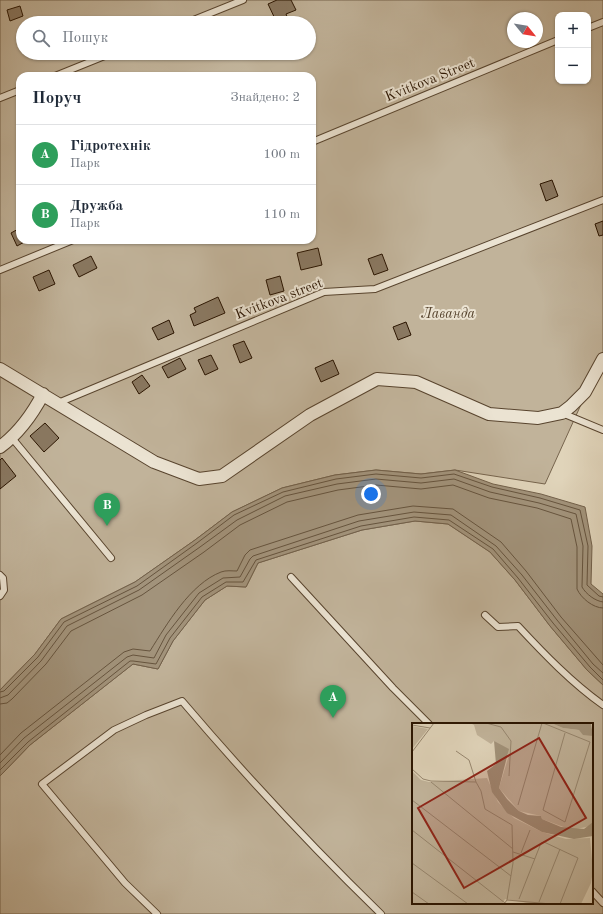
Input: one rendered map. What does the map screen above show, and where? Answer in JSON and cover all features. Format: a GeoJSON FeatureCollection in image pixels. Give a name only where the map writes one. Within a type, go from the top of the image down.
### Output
{"type":"FeatureCollection","features":[{"type":"Feature","properties":{"kind":"street"},"geometry":{"type":"LineString","coordinates":[[0,369],[154,462],[199,479],[222,476],[310,416],[377,379],[416,382],[489,414],[538,418],[562,413],[571,406],[585,392],[603,359]]}},
{"type":"Feature","properties":{"kind":"street"},"geometry":{"type":"LineString","coordinates":[[0,447],[12,438],[33,413],[43,394]]}},
{"type":"Feature","properties":{"kind":"lane"},"geometry":{"type":"LineString","coordinates":[[203,16],[243,0]]}},
{"type":"Feature","properties":{"kind":"lane"},"geometry":{"type":"LineString","coordinates":[[591,27],[603,22]]}},
{"type":"Feature","properties":{"kind":"lane","name":"Kvitkova Street"},"geometry":{"type":"LineString","coordinates":[[316,140],[555,41]]}},
{"type":"Feature","properties":{"kind":"lane"},"geometry":{"type":"LineString","coordinates":[[65,72],[95,60]]}},
{"type":"Feature","properties":{"kind":"lane"},"geometry":{"type":"LineString","coordinates":[[0,98],[16,92]]}},
{"type":"Feature","properties":{"kind":"lane","name":"Kvitkova street"},"geometry":{"type":"LineString","coordinates":[[58,403],[324,292],[375,289],[603,200]]}},
{"type":"Feature","properties":{"kind":"lane"},"geometry":{"type":"LineString","coordinates":[[0,270],[63,244]]}},
{"type":"Feature","properties":{"kind":"lane"},"geometry":{"type":"LineString","coordinates":[[562,413],[603,430]]}},
{"type":"Feature","properties":{"kind":"lane"},"geometry":{"type":"LineString","coordinates":[[12,438],[111,558]]}},
{"type":"Feature","properties":{"kind":"lane"},"geometry":{"type":"LineString","coordinates":[[0,575],[4,590],[0,596]]}},
{"type":"Feature","properties":{"kind":"lane"},"geometry":{"type":"LineString","coordinates":[[291,577],[393,688],[428,723]]}},
{"type":"Feature","properties":{"kind":"lane"},"geometry":{"type":"LineString","coordinates":[[485,615],[498,627],[518,626],[536,647],[603,705]]}},
{"type":"Feature","properties":{"kind":"lane"},"geometry":{"type":"LineString","coordinates":[[157,914],[126,883],[42,784],[114,730],[146,715],[182,701],[322,856],[381,914]]}},
{"type":"Feature","properties":{"kind":"lane"},"geometry":{"type":"LineString","coordinates":[[593,892],[603,902]]}},
{"type":"Feature","properties":{"kind":"green space","name":"Лаванда"},"geometry":{"type":"Polygon","coordinates":[[[0,0],[603,0],[603,356],[545,484],[455,470],[421,474],[376,470],[335,475],[282,488],[232,512],[135,582],[61,619],[35,654],[0,690],[0,0]]]}},
{"type":"Feature","properties":{"kind":"green space"},"geometry":{"type":"Polygon","coordinates":[[[415,521],[448,524],[490,552],[515,580],[550,626],[587,670],[603,685],[603,914],[0,914],[0,776],[30,745],[133,664],[158,669],[173,641],[205,600],[227,586],[246,587],[258,563],[362,530],[415,521]]]}},
{"type":"Feature","properties":{"kind":"water"},"geometry":{"type":"Polygon","coordinates":[[[376,470],[421,474],[455,470],[493,484],[541,494],[585,507],[592,546],[591,584],[603,594],[603,685],[587,670],[550,626],[515,580],[490,552],[448,524],[415,521],[362,530],[258,563],[246,587],[227,586],[205,600],[173,641],[158,669],[133,664],[30,745],[0,776],[0,690],[35,654],[61,619],[135,582],[232,512],[282,488],[335,475],[376,470]]]}},
{"type":"Feature","properties":{"kind":"building"},"geometry":{"type":"Polygon","coordinates":[[[277,0],[291,0],[296,10],[286,14],[287,16],[274,16],[268,4],[277,0]]]}},
{"type":"Feature","properties":{"kind":"building"},"geometry":{"type":"Polygon","coordinates":[[[20,6],[23,16],[16,16],[16,19],[10,21],[7,10],[20,6]]]}},
{"type":"Feature","properties":{"kind":"building"},"geometry":{"type":"Polygon","coordinates":[[[552,180],[558,196],[546,201],[540,184],[552,180]]]}},
{"type":"Feature","properties":{"kind":"building"},"geometry":{"type":"Polygon","coordinates":[[[603,221],[603,235],[599,236],[595,224],[603,221]]]}},
{"type":"Feature","properties":{"kind":"building"},"geometry":{"type":"Polygon","coordinates":[[[16,230],[16,244],[11,233],[16,230]]]}},
{"type":"Feature","properties":{"kind":"building"},"geometry":{"type":"Polygon","coordinates":[[[318,248],[322,265],[301,270],[297,253],[318,248]]]}},
{"type":"Feature","properties":{"kind":"building"},"geometry":{"type":"Polygon","coordinates":[[[382,254],[388,270],[374,275],[368,259],[382,254]]]}},
{"type":"Feature","properties":{"kind":"building"},"geometry":{"type":"Polygon","coordinates":[[[91,256],[97,268],[79,277],[73,265],[91,256]]]}},
{"type":"Feature","properties":{"kind":"building"},"geometry":{"type":"Polygon","coordinates":[[[49,270],[55,284],[39,291],[33,277],[49,270]]]}},
{"type":"Feature","properties":{"kind":"building"},"geometry":{"type":"Polygon","coordinates":[[[280,276],[284,291],[270,295],[266,280],[280,276]]]}},
{"type":"Feature","properties":{"kind":"building"},"geometry":{"type":"Polygon","coordinates":[[[218,297],[225,313],[194,326],[190,315],[196,312],[194,308],[218,297]]]}},
{"type":"Feature","properties":{"kind":"building"},"geometry":{"type":"Polygon","coordinates":[[[169,320],[174,333],[158,340],[152,328],[169,320]]]}},
{"type":"Feature","properties":{"kind":"building"},"geometry":{"type":"Polygon","coordinates":[[[406,322],[411,335],[398,340],[393,327],[406,322]]]}},
{"type":"Feature","properties":{"kind":"building"},"geometry":{"type":"Polygon","coordinates":[[[244,341],[252,358],[240,363],[233,345],[244,341]]]}},
{"type":"Feature","properties":{"kind":"building"},"geometry":{"type":"Polygon","coordinates":[[[211,355],[218,369],[205,375],[198,360],[211,355]]]}},
{"type":"Feature","properties":{"kind":"building"},"geometry":{"type":"Polygon","coordinates":[[[180,358],[186,369],[168,378],[162,367],[180,358]]]}},
{"type":"Feature","properties":{"kind":"building"},"geometry":{"type":"Polygon","coordinates":[[[333,360],[339,374],[321,382],[315,368],[333,360]]]}},
{"type":"Feature","properties":{"kind":"building"},"geometry":{"type":"Polygon","coordinates":[[[142,375],[150,386],[139,394],[132,382],[142,375]]]}},
{"type":"Feature","properties":{"kind":"building"},"geometry":{"type":"Polygon","coordinates":[[[45,423],[59,438],[44,452],[30,436],[45,423]]]}},
{"type":"Feature","properties":{"kind":"building"},"geometry":{"type":"Polygon","coordinates":[[[2,458],[16,476],[0,489],[0,460],[2,458]]]}},
{"type":"Feature","properties":{"kind":"place","name":"Дружба"},"geometry":{"type":"Point","coordinates":[107,526]}},
{"type":"Feature","properties":{"kind":"place","name":"Гідротехнік"},"geometry":{"type":"Point","coordinates":[333,718]}}]}
